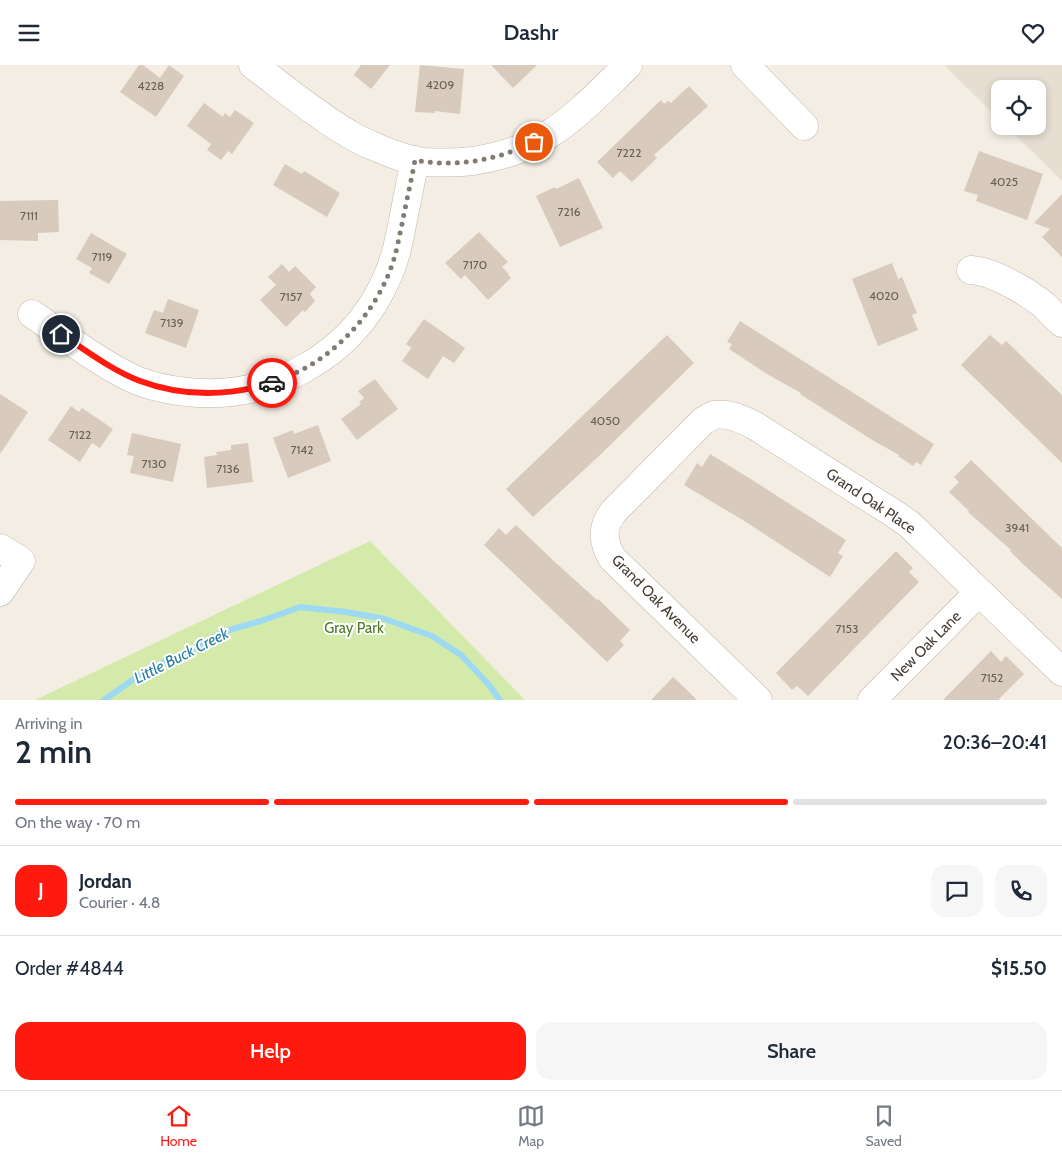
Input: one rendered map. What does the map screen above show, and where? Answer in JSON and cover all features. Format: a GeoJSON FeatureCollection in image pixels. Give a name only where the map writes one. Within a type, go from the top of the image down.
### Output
{"type":"FeatureCollection","features":[{"type":"Feature","properties":{"kind":"street"},"geometry":{"type":"LineString","coordinates":[[253,65],[333,125],[348,134],[381,150],[415,160],[439,163],[486,159],[525,147],[543,138],[569,121],[628,65]]}},
{"type":"Feature","properties":{"kind":"street"},"geometry":{"type":"LineString","coordinates":[[745,65],[804,126]]}},
{"type":"Feature","properties":{"kind":"street"},"geometry":{"type":"LineString","coordinates":[[32,314],[104,363],[138,381],[157,387],[196,393],[225,393],[253,389],[272,383],[308,367],[328,353],[354,329],[371,307],[386,281],[393,263],[415,160]]}},
{"type":"Feature","properties":{"kind":"street"},"geometry":{"type":"LineString","coordinates":[[971,270],[1001,279],[1028,294],[1062,323]]}},
{"type":"Feature","properties":{"kind":"street","name":"Grand Oak Avenue"},"geometry":{"type":"LineString","coordinates":[[728,415],[714,415],[703,421],[676,447],[609,518],[604,539],[612,558],[758,700]]}},
{"type":"Feature","properties":{"kind":"street","name":"Grand Oak Place"},"geometry":{"type":"LineString","coordinates":[[728,415],[744,419],[758,427],[909,524],[1062,672]]}},
{"type":"Feature","properties":{"kind":"street"},"geometry":{"type":"LineString","coordinates":[[0,548],[21,561],[0,592]]}},
{"type":"Feature","properties":{"kind":"street","name":"New Oak Lane"},"geometry":{"type":"LineString","coordinates":[[872,700],[979,592]]}},
{"type":"Feature","properties":{"kind":"shaded area"},"geometry":{"type":"Polygon","coordinates":[[[944,65],[1062,65],[1062,181],[1015,135],[1046,135],[1046,80],[991,80],[991,111],[944,65]]]}},
{"type":"Feature","properties":{"kind":"green space","name":"Gray Park"},"geometry":{"type":"Polygon","coordinates":[[[370,541],[525,700],[35,700],[370,541]]]}},
{"type":"Feature","properties":{"kind":"building"},"geometry":{"type":"Polygon","coordinates":[[[139,65],[143,65],[160,78],[169,65],[184,76],[156,117],[120,92],[139,65]]]}},
{"type":"Feature","properties":{"kind":"building"},"geometry":{"type":"Polygon","coordinates":[[[361,65],[390,65],[371,89],[354,75],[361,65]]]}},
{"type":"Feature","properties":{"kind":"building"},"geometry":{"type":"Polygon","coordinates":[[[420,65],[464,69],[460,114],[435,111],[435,113],[415,112],[420,65]]]}},
{"type":"Feature","properties":{"kind":"building"},"geometry":{"type":"Polygon","coordinates":[[[491,65],[537,65],[513,88],[491,65]]]}},
{"type":"Feature","properties":{"kind":"building"},"geometry":{"type":"Polygon","coordinates":[[[689,86],[708,106],[654,155],[657,158],[632,182],[620,171],[613,178],[597,162],[661,100],[664,104],[668,101],[671,103],[689,86]]]}},
{"type":"Feature","properties":{"kind":"building"},"geometry":{"type":"Polygon","coordinates":[[[204,103],[223,117],[225,113],[230,117],[235,110],[254,123],[232,154],[228,151],[221,160],[207,150],[211,144],[187,126],[204,103]]]}},
{"type":"Feature","properties":{"kind":"building"},"geometry":{"type":"Polygon","coordinates":[[[979,151],[1043,174],[1027,220],[976,201],[978,195],[964,191],[979,151]]]}},
{"type":"Feature","properties":{"kind":"building"},"geometry":{"type":"Polygon","coordinates":[[[285,164],[302,174],[304,171],[340,193],[327,217],[273,185],[285,164]]]}},
{"type":"Feature","properties":{"kind":"building"},"geometry":{"type":"Polygon","coordinates":[[[579,178],[603,228],[560,247],[536,196],[579,178]]]}},
{"type":"Feature","properties":{"kind":"building"},"geometry":{"type":"Polygon","coordinates":[[[1062,194],[1062,257],[1042,237],[1050,229],[1034,223],[1062,194]]]}},
{"type":"Feature","properties":{"kind":"building"},"geometry":{"type":"Polygon","coordinates":[[[58,200],[59,232],[38,233],[38,241],[0,240],[0,201],[58,200]]]}},
{"type":"Feature","properties":{"kind":"building"},"geometry":{"type":"Polygon","coordinates":[[[479,232],[508,262],[502,267],[511,278],[488,300],[465,275],[461,279],[445,263],[479,232]]]}},
{"type":"Feature","properties":{"kind":"building"},"geometry":{"type":"Polygon","coordinates":[[[91,233],[127,254],[109,284],[89,273],[92,268],[76,259],[91,233]]]}},
{"type":"Feature","properties":{"kind":"building"},"geometry":{"type":"Polygon","coordinates":[[[892,263],[898,279],[902,277],[917,313],[912,315],[918,330],[878,346],[852,279],[892,263]]]}},
{"type":"Feature","properties":{"kind":"building"},"geometry":{"type":"Polygon","coordinates":[[[282,264],[289,272],[295,266],[316,287],[310,294],[315,301],[305,312],[303,310],[286,327],[260,300],[276,285],[268,277],[282,264]]]}},
{"type":"Feature","properties":{"kind":"building"},"geometry":{"type":"Polygon","coordinates":[[[168,299],[199,310],[186,348],[145,333],[154,310],[163,313],[168,299]]]}},
{"type":"Feature","properties":{"kind":"building"},"geometry":{"type":"Polygon","coordinates":[[[424,319],[465,348],[454,363],[443,356],[428,379],[402,361],[411,348],[406,344],[424,319]]]}},
{"type":"Feature","properties":{"kind":"building"},"geometry":{"type":"Polygon","coordinates":[[[740,321],[934,444],[921,465],[916,462],[913,466],[899,455],[729,349],[732,344],[727,342],[740,321]]]}},
{"type":"Feature","properties":{"kind":"building"},"geometry":{"type":"Polygon","coordinates":[[[667,335],[694,363],[599,456],[533,517],[506,489],[667,335]]]}},
{"type":"Feature","properties":{"kind":"building"},"geometry":{"type":"Polygon","coordinates":[[[990,335],[1002,345],[1006,341],[1062,395],[1062,463],[961,365],[990,335]]]}},
{"type":"Feature","properties":{"kind":"building"},"geometry":{"type":"Polygon","coordinates":[[[375,379],[398,409],[357,440],[341,419],[361,404],[359,402],[364,398],[358,391],[375,379]]]}},
{"type":"Feature","properties":{"kind":"building"},"geometry":{"type":"Polygon","coordinates":[[[0,394],[28,412],[0,454],[0,394]]]}},
{"type":"Feature","properties":{"kind":"building"},"geometry":{"type":"Polygon","coordinates":[[[71,406],[79,412],[82,408],[113,429],[100,448],[92,443],[80,462],[48,440],[71,406]]]}},
{"type":"Feature","properties":{"kind":"building"},"geometry":{"type":"Polygon","coordinates":[[[318,425],[331,461],[288,478],[273,438],[293,430],[294,434],[318,425]]]}},
{"type":"Feature","properties":{"kind":"building"},"geometry":{"type":"Polygon","coordinates":[[[132,433],[181,444],[173,482],[130,473],[134,456],[127,455],[132,433]]]}},
{"type":"Feature","properties":{"kind":"building"},"geometry":{"type":"Polygon","coordinates":[[[248,443],[253,482],[207,488],[204,457],[217,455],[216,452],[231,450],[231,445],[248,443]]]}},
{"type":"Feature","properties":{"kind":"building"},"geometry":{"type":"Polygon","coordinates":[[[710,454],[846,540],[838,553],[843,556],[830,577],[746,522],[684,485],[697,463],[702,467],[710,454]]]}},
{"type":"Feature","properties":{"kind":"building"},"geometry":{"type":"Polygon","coordinates":[[[971,460],[1062,548],[1062,599],[949,492],[959,482],[954,477],[971,460]]]}},
{"type":"Feature","properties":{"kind":"building"},"geometry":{"type":"Polygon","coordinates":[[[516,525],[630,630],[620,641],[624,645],[607,662],[484,545],[499,528],[506,535],[516,525]]]}},
{"type":"Feature","properties":{"kind":"building"},"geometry":{"type":"Polygon","coordinates":[[[896,551],[913,568],[909,572],[919,582],[808,696],[797,686],[792,690],[776,673],[896,551]]]}},
{"type":"Feature","properties":{"kind":"building"},"geometry":{"type":"Polygon","coordinates":[[[991,651],[1001,662],[1006,656],[1024,674],[998,700],[943,700],[991,651]]]}},
{"type":"Feature","properties":{"kind":"building"},"geometry":{"type":"Polygon","coordinates":[[[673,677],[687,690],[697,700],[651,700],[673,677]]]}},
{"type":"Feature","properties":{"kind":"waterway","name":"Little Buck Creek"},"geometry":{"type":"LineString","coordinates":[[104,700],[144,672],[197,647],[222,632],[300,607],[385,619],[432,636],[461,655],[489,685],[500,700]]}},
{"type":"Feature","properties":{"kind":"way so far"},"geometry":{"type":"LineString","coordinates":[[272,383],[308,367],[324,356],[354,329],[371,307],[386,281],[393,263],[415,160],[456,163],[486,159],[525,147],[534,142]]}},
{"type":"Feature","properties":{"kind":"route"},"geometry":{"type":"LineString","coordinates":[[61,334],[104,363],[138,381],[166,389],[196,393],[225,393],[253,389],[272,383]]}}]}
